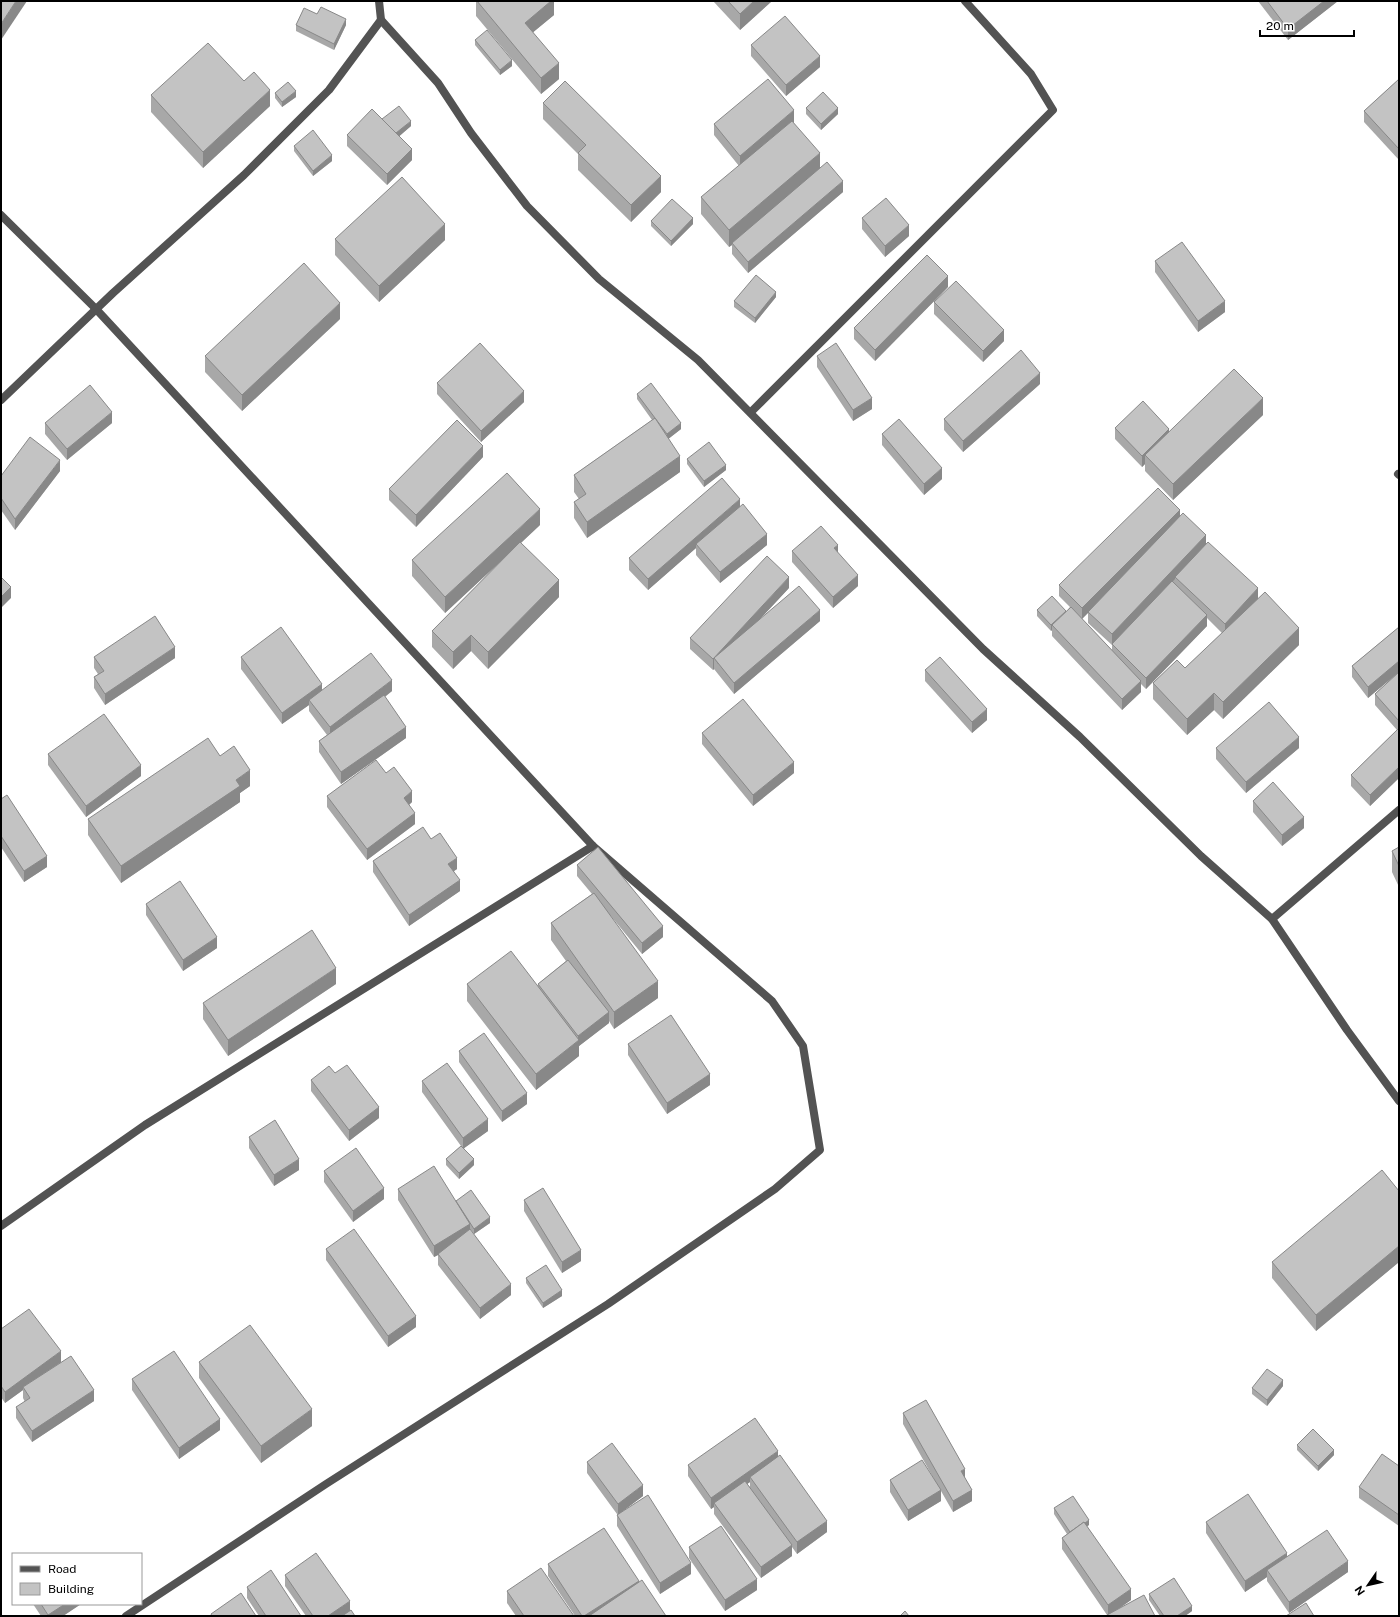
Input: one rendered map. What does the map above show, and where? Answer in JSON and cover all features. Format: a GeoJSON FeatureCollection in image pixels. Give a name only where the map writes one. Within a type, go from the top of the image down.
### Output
{"type":"FeatureCollection","features":[{"type":"Feature","properties":{"kind":"street"},"geometry":{"type":"LineString","coordinates":[[379,1],[381,20],[438,83],[472,133],[527,206],[599,279],[698,360],[751,412],[837,502],[983,649],[1080,737],[1202,856],[1272,919],[1347,1030],[1399,1102]]}},
{"type":"Feature","properties":{"kind":"street"},"geometry":{"type":"LineString","coordinates":[[751,412],[1053,110],[1031,74],[965,1]]}},
{"type":"Feature","properties":{"kind":"street"},"geometry":{"type":"LineString","coordinates":[[1,400],[96,309],[244,175],[329,90],[381,20]]}},
{"type":"Feature","properties":{"kind":"street"},"geometry":{"type":"LineString","coordinates":[[1,215],[96,309],[593,846],[772,1001],[804,1046],[820,1150],[775,1189],[608,1304],[326,1484],[126,1616]]}},
{"type":"Feature","properties":{"kind":"street"},"geometry":{"type":"LineString","coordinates":[[1272,919],[1399,810]]}},
{"type":"Feature","properties":{"kind":"street"},"geometry":{"type":"LineString","coordinates":[[1,1226],[145,1125],[593,846]]}},
{"type":"Feature","properties":{"kind":"building"},"geometry":{"type":"Polygon","coordinates":[[[1,1],[16,1],[1,24],[1,1]]]}},
{"type":"Feature","properties":{"kind":"building"},"geometry":{"type":"Polygon","coordinates":[[[477,1],[551,1],[525,23],[559,63],[541,78],[477,1]]]}},
{"type":"Feature","properties":{"kind":"building"},"geometry":{"type":"Polygon","coordinates":[[[728,1],[754,1],[740,14],[728,1]]]}},
{"type":"Feature","properties":{"kind":"building"},"geometry":{"type":"Polygon","coordinates":[[[1267,1],[1324,1],[1288,29],[1267,1]]]}},
{"type":"Feature","properties":{"kind":"building"},"geometry":{"type":"Polygon","coordinates":[[[321,7],[346,19],[334,44],[296,25],[304,8],[317,14],[321,7]]]}},
{"type":"Feature","properties":{"kind":"building"},"geometry":{"type":"Polygon","coordinates":[[[785,16],[820,56],[786,85],[751,45],[785,16]]]}},
{"type":"Feature","properties":{"kind":"building"},"geometry":{"type":"Polygon","coordinates":[[[487,30],[512,60],[500,70],[475,40],[487,30]]]}},
{"type":"Feature","properties":{"kind":"building"},"geometry":{"type":"Polygon","coordinates":[[[208,43],[244,81],[254,72],[270,90],[203,152],[151,95],[208,43]]]}},
{"type":"Feature","properties":{"kind":"building"},"geometry":{"type":"Polygon","coordinates":[[[768,79],[794,110],[740,156],[714,124],[768,79]]]}},
{"type":"Feature","properties":{"kind":"building"},"geometry":{"type":"Polygon","coordinates":[[[1399,79],[1399,149],[1364,111],[1399,79]]]}},
{"type":"Feature","properties":{"kind":"building"},"geometry":{"type":"Polygon","coordinates":[[[565,81],[661,176],[631,205],[578,153],[586,145],[543,103],[565,81]]]}},
{"type":"Feature","properties":{"kind":"building"},"geometry":{"type":"Polygon","coordinates":[[[288,82],[296,91],[282,102],[275,93],[288,82]]]}},
{"type":"Feature","properties":{"kind":"building"},"geometry":{"type":"Polygon","coordinates":[[[823,92],[838,108],[821,124],[806,108],[823,92]]]}},
{"type":"Feature","properties":{"kind":"building"},"geometry":{"type":"Polygon","coordinates":[[[399,106],[411,121],[396,133],[382,119],[399,106]]]}},
{"type":"Feature","properties":{"kind":"building"},"geometry":{"type":"Polygon","coordinates":[[[372,109],[412,149],[387,174],[347,135],[372,109]]]}},
{"type":"Feature","properties":{"kind":"building"},"geometry":{"type":"Polygon","coordinates":[[[792,121],[820,153],[729,230],[701,197],[792,121]]]}},
{"type":"Feature","properties":{"kind":"building"},"geometry":{"type":"Polygon","coordinates":[[[313,130],[332,155],[313,171],[294,146],[313,130]]]}},
{"type":"Feature","properties":{"kind":"building"},"geometry":{"type":"Polygon","coordinates":[[[827,162],[843,181],[748,262],[732,243],[827,162]]]}},
{"type":"Feature","properties":{"kind":"building"},"geometry":{"type":"Polygon","coordinates":[[[402,177],[445,224],[379,286],[335,239],[402,177]]]}},
{"type":"Feature","properties":{"kind":"building"},"geometry":{"type":"Polygon","coordinates":[[[886,198],[909,225],[885,246],[862,218],[886,198]]]}},
{"type":"Feature","properties":{"kind":"building"},"geometry":{"type":"Polygon","coordinates":[[[672,199],[693,218],[671,241],[651,221],[672,199]]]}},
{"type":"Feature","properties":{"kind":"building"},"geometry":{"type":"Polygon","coordinates":[[[1182,242],[1225,301],[1198,321],[1155,261],[1182,242]]]}},
{"type":"Feature","properties":{"kind":"building"},"geometry":{"type":"Polygon","coordinates":[[[927,255],[948,276],[875,350],[854,328],[927,255]]]}},
{"type":"Feature","properties":{"kind":"building"},"geometry":{"type":"Polygon","coordinates":[[[304,263],[340,303],[242,395],[205,356],[304,263]]]}},
{"type":"Feature","properties":{"kind":"building"},"geometry":{"type":"Polygon","coordinates":[[[756,275],[776,292],[755,318],[734,301],[756,275]]]}},
{"type":"Feature","properties":{"kind":"building"},"geometry":{"type":"Polygon","coordinates":[[[956,281],[1004,330],[983,351],[934,302],[956,281]]]}},
{"type":"Feature","properties":{"kind":"building"},"geometry":{"type":"Polygon","coordinates":[[[480,343],[524,391],[481,431],[437,383],[480,343]]]}},
{"type":"Feature","properties":{"kind":"building"},"geometry":{"type":"Polygon","coordinates":[[[836,343],[872,398],[853,410],[817,356],[836,343]]]}},
{"type":"Feature","properties":{"kind":"building"},"geometry":{"type":"Polygon","coordinates":[[[1021,350],[1040,373],[963,441],[944,419],[1021,350]]]}},
{"type":"Feature","properties":{"kind":"building"},"geometry":{"type":"Polygon","coordinates":[[[1234,369],[1263,398],[1173,484],[1145,455],[1234,369]]]}},
{"type":"Feature","properties":{"kind":"building"},"geometry":{"type":"Polygon","coordinates":[[[651,383],[681,423],[667,434],[637,394],[651,383]]]}},
{"type":"Feature","properties":{"kind":"building"},"geometry":{"type":"Polygon","coordinates":[[[90,385],[112,412],[67,449],[45,423],[90,385]]]}},
{"type":"Feature","properties":{"kind":"building"},"geometry":{"type":"Polygon","coordinates":[[[1143,401],[1169,429],[1142,456],[1115,428],[1143,401]]]}},
{"type":"Feature","properties":{"kind":"building"},"geometry":{"type":"Polygon","coordinates":[[[655,418],[680,456],[587,522],[574,502],[586,494],[574,475],[655,418]]]}},
{"type":"Feature","properties":{"kind":"building"},"geometry":{"type":"Polygon","coordinates":[[[899,419],[942,468],[924,484],[882,434],[899,419]]]}},
{"type":"Feature","properties":{"kind":"building"},"geometry":{"type":"Polygon","coordinates":[[[457,420],[483,446],[416,515],[389,489],[457,420]]]}},
{"type":"Feature","properties":{"kind":"building"},"geometry":{"type":"Polygon","coordinates":[[[30,437],[60,460],[15,519],[1,498],[1,476],[30,437]]]}},
{"type":"Feature","properties":{"kind":"building"},"geometry":{"type":"Polygon","coordinates":[[[709,442],[726,465],[704,481],[687,459],[709,442]]]}},
{"type":"Feature","properties":{"kind":"building"},"geometry":{"type":"Polygon","coordinates":[[[507,473],[540,509],[445,597],[412,560],[507,473]]]}},
{"type":"Feature","properties":{"kind":"building"},"geometry":{"type":"Polygon","coordinates":[[[722,478],[740,499],[648,579],[629,558],[722,478]]]}},
{"type":"Feature","properties":{"kind":"building"},"geometry":{"type":"Polygon","coordinates":[[[1158,488],[1180,510],[1082,608],[1059,585],[1158,488]]]}},
{"type":"Feature","properties":{"kind":"building"},"geometry":{"type":"Polygon","coordinates":[[[743,504],[767,534],[720,572],[696,544],[743,504]]]}},
{"type":"Feature","properties":{"kind":"building"},"geometry":{"type":"Polygon","coordinates":[[[1183,513],[1206,535],[1112,634],[1088,612],[1183,513]]]}},
{"type":"Feature","properties":{"kind":"building"},"geometry":{"type":"Polygon","coordinates":[[[821,526],[838,545],[834,548],[858,575],[833,597],[792,551],[821,526]]]}},
{"type":"Feature","properties":{"kind":"building"},"geometry":{"type":"Polygon","coordinates":[[[520,542],[559,580],[488,652],[471,635],[453,652],[432,631],[520,542]]]}},
{"type":"Feature","properties":{"kind":"building"},"geometry":{"type":"Polygon","coordinates":[[[1208,542],[1258,588],[1225,624],[1175,577],[1208,542]]]}},
{"type":"Feature","properties":{"kind":"building"},"geometry":{"type":"Polygon","coordinates":[[[767,556],[789,577],[713,659],[690,638],[767,556]]]}},
{"type":"Feature","properties":{"kind":"building"},"geometry":{"type":"Polygon","coordinates":[[[1,577],[11,587],[1,597],[1,577]]]}},
{"type":"Feature","properties":{"kind":"building"},"geometry":{"type":"Polygon","coordinates":[[[1172,581],[1207,615],[1146,678],[1112,644],[1172,581]]]}},
{"type":"Feature","properties":{"kind":"building"},"geometry":{"type":"Polygon","coordinates":[[[799,586],[820,610],[734,683],[714,658],[799,586]]]}},
{"type":"Feature","properties":{"kind":"building"},"geometry":{"type":"Polygon","coordinates":[[[1265,592],[1299,628],[1223,702],[1214,693],[1187,719],[1153,683],[1177,660],[1185,668],[1265,592]]]}},
{"type":"Feature","properties":{"kind":"building"},"geometry":{"type":"Polygon","coordinates":[[[1052,596],[1066,611],[1051,625],[1037,610],[1052,596]]]}},
{"type":"Feature","properties":{"kind":"building"},"geometry":{"type":"Polygon","coordinates":[[[1071,607],[1141,681],[1122,699],[1052,625],[1071,607]]]}},
{"type":"Feature","properties":{"kind":"building"},"geometry":{"type":"Polygon","coordinates":[[[155,616],[175,647],[105,694],[94,677],[104,671],[94,657],[155,616]]]}},
{"type":"Feature","properties":{"kind":"building"},"geometry":{"type":"Polygon","coordinates":[[[281,627],[322,684],[282,713],[241,657],[281,627]]]}},
{"type":"Feature","properties":{"kind":"building"},"geometry":{"type":"Polygon","coordinates":[[[1399,627],[1399,661],[1368,687],[1352,666],[1399,627]]]}},
{"type":"Feature","properties":{"kind":"building"},"geometry":{"type":"Polygon","coordinates":[[[371,653],[392,680],[330,727],[309,700],[371,653]]]}},
{"type":"Feature","properties":{"kind":"building"},"geometry":{"type":"Polygon","coordinates":[[[940,657],[987,709],[972,722],[925,670],[940,657]]]}},
{"type":"Feature","properties":{"kind":"building"},"geometry":{"type":"Polygon","coordinates":[[[1399,672],[1399,721],[1375,694],[1399,672]]]}},
{"type":"Feature","properties":{"kind":"building"},"geometry":{"type":"Polygon","coordinates":[[[384,695],[406,727],[341,772],[319,741],[384,695]]]}},
{"type":"Feature","properties":{"kind":"building"},"geometry":{"type":"Polygon","coordinates":[[[743,699],[794,762],[753,795],[702,733],[743,699]]]}},
{"type":"Feature","properties":{"kind":"building"},"geometry":{"type":"Polygon","coordinates":[[[1269,702],[1299,737],[1246,782],[1216,748],[1269,702]]]}},
{"type":"Feature","properties":{"kind":"building"},"geometry":{"type":"Polygon","coordinates":[[[104,714],[141,765],[86,806],[48,754],[104,714]]]}},
{"type":"Feature","properties":{"kind":"building"},"geometry":{"type":"Polygon","coordinates":[[[1399,728],[1399,767],[1370,795],[1351,775],[1399,728]]]}},
{"type":"Feature","properties":{"kind":"building"},"geometry":{"type":"Polygon","coordinates":[[[208,738],[220,756],[234,746],[250,770],[236,780],[240,786],[121,866],[88,819],[208,738]]]}},
{"type":"Feature","properties":{"kind":"building"},"geometry":{"type":"Polygon","coordinates":[[[376,760],[386,773],[394,767],[412,791],[404,798],[415,813],[367,849],[327,796],[376,760]]]}},
{"type":"Feature","properties":{"kind":"building"},"geometry":{"type":"Polygon","coordinates":[[[1273,782],[1304,817],[1282,835],[1253,801],[1273,782]]]}},
{"type":"Feature","properties":{"kind":"building"},"geometry":{"type":"Polygon","coordinates":[[[7,795],[47,856],[24,871],[1,836],[1,799],[7,795]]]}},
{"type":"Feature","properties":{"kind":"building"},"geometry":{"type":"Polygon","coordinates":[[[423,827],[431,839],[440,833],[457,858],[448,864],[460,880],[409,915],[373,861],[423,827]]]}},
{"type":"Feature","properties":{"kind":"building"},"geometry":{"type":"Polygon","coordinates":[[[598,847],[663,926],[642,943],[577,865],[598,847]]]}},
{"type":"Feature","properties":{"kind":"building"},"geometry":{"type":"Polygon","coordinates":[[[1399,847],[1399,866],[1392,851],[1399,847]]]}},
{"type":"Feature","properties":{"kind":"building"},"geometry":{"type":"Polygon","coordinates":[[[180,881],[217,937],[183,960],[146,904],[180,881]]]}},
{"type":"Feature","properties":{"kind":"building"},"geometry":{"type":"Polygon","coordinates":[[[594,893],[658,981],[614,1012],[551,923],[594,893]]]}},
{"type":"Feature","properties":{"kind":"building"},"geometry":{"type":"Polygon","coordinates":[[[312,930],[336,968],[228,1040],[203,1003],[312,930]]]}},
{"type":"Feature","properties":{"kind":"building"},"geometry":{"type":"Polygon","coordinates":[[[511,951],[579,1040],[536,1074],[467,984],[511,951]]]}},
{"type":"Feature","properties":{"kind":"building"},"geometry":{"type":"Polygon","coordinates":[[[568,960],[609,1012],[578,1036],[538,984],[568,960]]]}},
{"type":"Feature","properties":{"kind":"building"},"geometry":{"type":"Polygon","coordinates":[[[671,1015],[710,1074],[667,1103],[628,1044],[671,1015]]]}},
{"type":"Feature","properties":{"kind":"building"},"geometry":{"type":"Polygon","coordinates":[[[484,1033],[527,1093],[502,1111],[459,1051],[484,1033]]]}},
{"type":"Feature","properties":{"kind":"building"},"geometry":{"type":"Polygon","coordinates":[[[447,1063],[488,1119],[463,1138],[422,1081],[447,1063]]]}},
{"type":"Feature","properties":{"kind":"building"},"geometry":{"type":"Polygon","coordinates":[[[347,1065],[379,1107],[349,1130],[311,1080],[329,1066],[335,1073],[347,1065]]]}},
{"type":"Feature","properties":{"kind":"building"},"geometry":{"type":"Polygon","coordinates":[[[275,1120],[299,1159],[274,1175],[249,1137],[275,1120]]]}},
{"type":"Feature","properties":{"kind":"building"},"geometry":{"type":"Polygon","coordinates":[[[461,1146],[474,1159],[459,1173],[446,1159],[461,1146]]]}},
{"type":"Feature","properties":{"kind":"building"},"geometry":{"type":"Polygon","coordinates":[[[356,1148],[384,1188],[353,1211],[324,1171],[356,1148]]]}},
{"type":"Feature","properties":{"kind":"building"},"geometry":{"type":"Polygon","coordinates":[[[434,1166],[470,1224],[434,1246],[398,1189],[434,1166]]]}},
{"type":"Feature","properties":{"kind":"building"},"geometry":{"type":"Polygon","coordinates":[[[1382,1170],[1399,1191],[1399,1246],[1316,1315],[1272,1262],[1382,1170]]]}},
{"type":"Feature","properties":{"kind":"building"},"geometry":{"type":"Polygon","coordinates":[[[543,1188],[581,1250],[562,1262],[524,1200],[543,1188]]]}},
{"type":"Feature","properties":{"kind":"building"},"geometry":{"type":"Polygon","coordinates":[[[471,1190],[490,1217],[474,1229],[456,1201],[471,1190]]]}},
{"type":"Feature","properties":{"kind":"building"},"geometry":{"type":"Polygon","coordinates":[[[354,1229],[416,1316],[388,1336],[326,1249],[354,1229]]]}},
{"type":"Feature","properties":{"kind":"building"},"geometry":{"type":"Polygon","coordinates":[[[470,1229],[511,1284],[480,1308],[438,1254],[470,1229]]]}},
{"type":"Feature","properties":{"kind":"building"},"geometry":{"type":"Polygon","coordinates":[[[546,1265],[562,1290],[543,1303],[526,1278],[546,1265]]]}},
{"type":"Feature","properties":{"kind":"building"},"geometry":{"type":"Polygon","coordinates":[[[29,1309],[61,1351],[5,1392],[1,1386],[1,1329],[29,1309]]]}},
{"type":"Feature","properties":{"kind":"building"},"geometry":{"type":"Polygon","coordinates":[[[250,1325],[312,1409],[261,1446],[199,1362],[250,1325]]]}},
{"type":"Feature","properties":{"kind":"building"},"geometry":{"type":"Polygon","coordinates":[[[174,1351],[220,1419],[179,1448],[132,1379],[174,1351]]]}},
{"type":"Feature","properties":{"kind":"building"},"geometry":{"type":"Polygon","coordinates":[[[71,1356],[94,1390],[32,1431],[16,1407],[30,1398],[23,1387],[71,1356]]]}},
{"type":"Feature","properties":{"kind":"building"},"geometry":{"type":"Polygon","coordinates":[[[1267,1369],[1283,1380],[1267,1400],[1252,1388],[1267,1369]]]}},
{"type":"Feature","properties":{"kind":"building"},"geometry":{"type":"Polygon","coordinates":[[[926,1400],[965,1469],[961,1471],[972,1490],[953,1501],[903,1413],[926,1400]]]}},
{"type":"Feature","properties":{"kind":"building"},"geometry":{"type":"Polygon","coordinates":[[[755,1418],[778,1451],[711,1498],[688,1465],[755,1418]]]}},
{"type":"Feature","properties":{"kind":"building"},"geometry":{"type":"Polygon","coordinates":[[[1313,1429],[1334,1450],[1318,1466],[1297,1445],[1313,1429]]]}},
{"type":"Feature","properties":{"kind":"building"},"geometry":{"type":"Polygon","coordinates":[[[612,1443],[643,1485],[618,1504],[587,1462],[612,1443]]]}},
{"type":"Feature","properties":{"kind":"building"},"geometry":{"type":"Polygon","coordinates":[[[1382,1454],[1399,1466],[1399,1515],[1359,1487],[1382,1454]]]}},
{"type":"Feature","properties":{"kind":"building"},"geometry":{"type":"Polygon","coordinates":[[[780,1455],[827,1521],[797,1542],[750,1477],[780,1455]]]}},
{"type":"Feature","properties":{"kind":"building"},"geometry":{"type":"Polygon","coordinates":[[[922,1460],[941,1490],[908,1510],[890,1480],[922,1460]]]}},
{"type":"Feature","properties":{"kind":"building"},"geometry":{"type":"Polygon","coordinates":[[[745,1481],[792,1545],[761,1567],[714,1503],[745,1481]]]}},
{"type":"Feature","properties":{"kind":"building"},"geometry":{"type":"Polygon","coordinates":[[[1248,1494],[1287,1553],[1245,1581],[1206,1522],[1248,1494]]]}},
{"type":"Feature","properties":{"kind":"building"},"geometry":{"type":"Polygon","coordinates":[[[648,1495],[691,1563],[660,1583],[617,1515],[648,1495]]]}},
{"type":"Feature","properties":{"kind":"building"},"geometry":{"type":"Polygon","coordinates":[[[1073,1496],[1089,1520],[1070,1532],[1054,1508],[1073,1496]]]}},
{"type":"Feature","properties":{"kind":"building"},"geometry":{"type":"Polygon","coordinates":[[[1084,1522],[1131,1589],[1108,1605],[1062,1538],[1084,1522]]]}},
{"type":"Feature","properties":{"kind":"building"},"geometry":{"type":"Polygon","coordinates":[[[721,1526],[757,1579],[725,1600],[689,1547],[721,1526]]]}},
{"type":"Feature","properties":{"kind":"building"},"geometry":{"type":"Polygon","coordinates":[[[604,1528],[639,1581],[582,1616],[548,1564],[604,1528]]]}},
{"type":"Feature","properties":{"kind":"building"},"geometry":{"type":"Polygon","coordinates":[[[1327,1530],[1348,1561],[1289,1602],[1267,1570],[1327,1530]]]}},
{"type":"Feature","properties":{"kind":"building"},"geometry":{"type":"Polygon","coordinates":[[[316,1553],[350,1601],[328,1616],[313,1616],[285,1575],[316,1553]]]}},
{"type":"Feature","properties":{"kind":"building"},"geometry":{"type":"Polygon","coordinates":[[[541,1568],[574,1616],[524,1616],[507,1591],[541,1568]]]}},
{"type":"Feature","properties":{"kind":"building"},"geometry":{"type":"Polygon","coordinates":[[[271,1570],[301,1616],[266,1616],[247,1587],[271,1570]]]}},
{"type":"Feature","properties":{"kind":"building"},"geometry":{"type":"Polygon","coordinates":[[[1174,1578],[1192,1606],[1177,1616],[1164,1616],[1149,1594],[1174,1578]]]}},
{"type":"Feature","properties":{"kind":"building"},"geometry":{"type":"Polygon","coordinates":[[[642,1580],[666,1616],[589,1616],[642,1580]]]}},
{"type":"Feature","properties":{"kind":"building"},"geometry":{"type":"Polygon","coordinates":[[[241,1593],[256,1616],[212,1616],[211,1614],[241,1593]]]}},
{"type":"Feature","properties":{"kind":"building"},"geometry":{"type":"Polygon","coordinates":[[[1144,1595],[1155,1616],[1107,1616],[1107,1615],[1144,1595]]]}},
{"type":"Feature","properties":{"kind":"building"},"geometry":{"type":"Polygon","coordinates":[[[1306,1603],[1314,1616],[1286,1616],[1306,1603]]]}},
{"type":"Feature","properties":{"kind":"building"},"geometry":{"type":"Polygon","coordinates":[[[42,1605],[63,1605],[48,1615],[42,1605]]]}},
{"type":"Feature","properties":{"kind":"building"},"geometry":{"type":"Polygon","coordinates":[[[351,1610],[355,1616],[342,1616],[351,1610]]]}},
{"type":"Feature","properties":{"kind":"building"},"geometry":{"type":"Polygon","coordinates":[[[905,1611],[909,1616],[900,1616],[905,1611]]]}}]}
